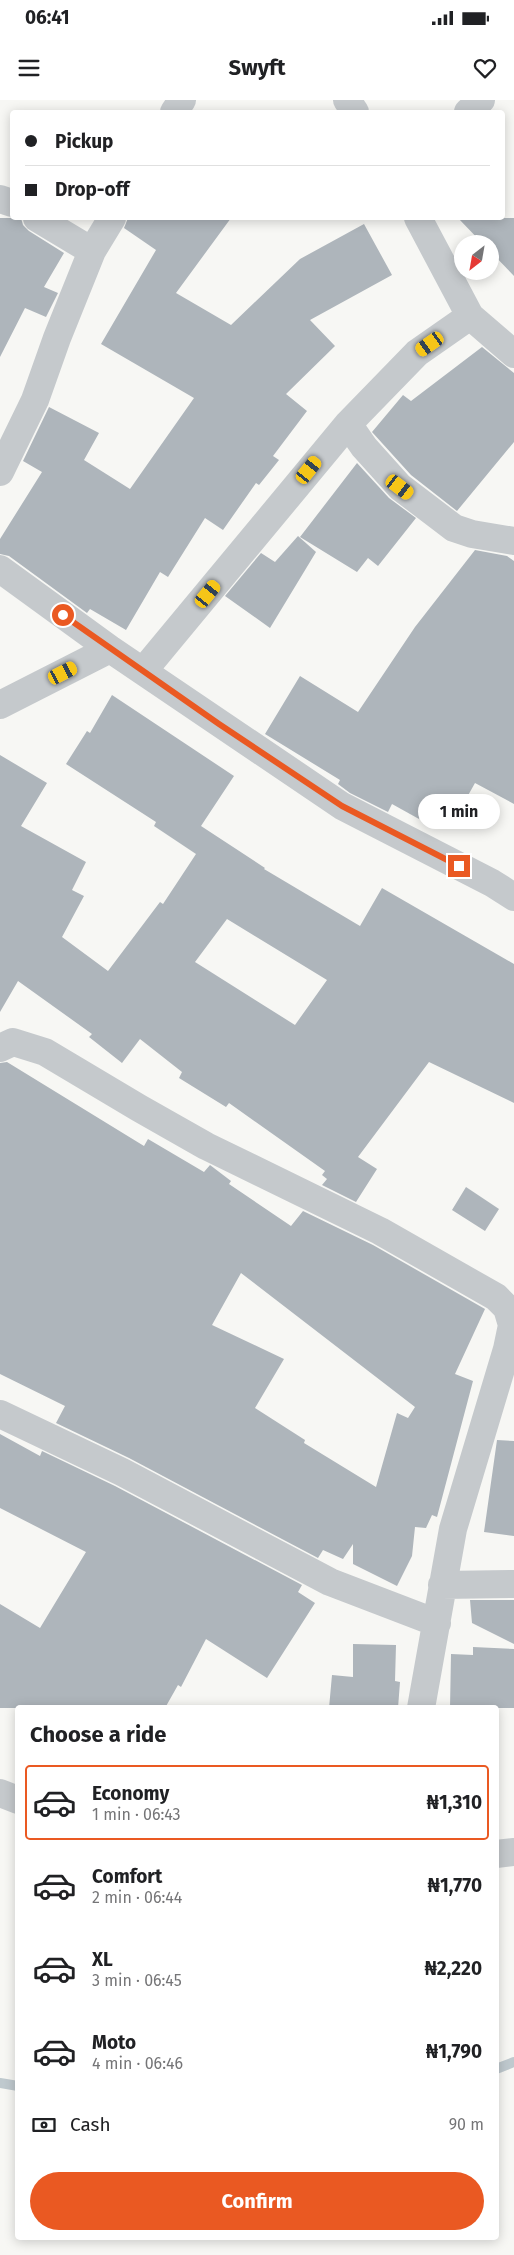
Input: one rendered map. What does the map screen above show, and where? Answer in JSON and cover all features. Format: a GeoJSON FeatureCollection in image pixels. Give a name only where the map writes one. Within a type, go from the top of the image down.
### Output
{"type":"FeatureCollection","features":[{"type":"Feature","properties":{"kind":"street"},"geometry":{"type":"LineString","coordinates":[[470,110],[481,100]]}},
{"type":"Feature","properties":{"kind":"street"},"geometry":{"type":"LineString","coordinates":[[39,220],[92,251]]}},
{"type":"Feature","properties":{"kind":"street"},"geometry":{"type":"LineString","coordinates":[[0,472],[35,400],[57,338],[92,251],[111,220]]}},
{"type":"Feature","properties":{"kind":"street"},"geometry":{"type":"LineString","coordinates":[[419,220],[470,316],[514,354]]}},
{"type":"Feature","properties":{"kind":"street"},"geometry":{"type":"LineString","coordinates":[[144,670],[348,424],[417,353],[470,316]]}},
{"type":"Feature","properties":{"kind":"street"},"geometry":{"type":"LineString","coordinates":[[348,424],[364,447],[400,487],[454,528],[472,534],[514,541]]}},
{"type":"Feature","properties":{"kind":"street"},"geometry":{"type":"LineString","coordinates":[[0,569],[110,649],[144,670],[219,724],[342,806],[492,883],[514,897]]}},
{"type":"Feature","properties":{"kind":"street"},"geometry":{"type":"LineString","coordinates":[[0,705],[110,649]]}},
{"type":"Feature","properties":{"kind":"street"},"geometry":{"type":"LineString","coordinates":[[0,1048],[14,1042],[45,1052],[206,1146],[380,1231],[511,1305],[512,1325],[506,1350],[453,1529],[422,1705]]}},
{"type":"Feature","properties":{"kind":"street"},"geometry":{"type":"LineString","coordinates":[[0,1414],[122,1472],[330,1582],[437,1623]]}},
{"type":"Feature","properties":{"kind":"street"},"geometry":{"type":"LineString","coordinates":[[442,1585],[514,1584]]}},
{"type":"Feature","properties":{"kind":"street"},"geometry":{"type":"LineString","coordinates":[[0,1793],[15,1799]]}},
{"type":"Feature","properties":{"kind":"street"},"geometry":{"type":"LineString","coordinates":[[499,1854],[514,1852]]}},
{"type":"Feature","properties":{"kind":"building"},"geometry":{"type":"Polygon","coordinates":[[[0,218],[10,218],[10,220],[22,220],[23,225],[29,231],[64,253],[44,287],[58,293],[46,317],[25,308],[0,357],[0,218]]]}},
{"type":"Feature","properties":{"kind":"building"},"geometry":{"type":"Polygon","coordinates":[[[505,218],[514,218],[514,276],[499,260],[499,235],[474,235],[460,220],[505,220],[505,218]]]}},
{"type":"Feature","properties":{"kind":"building"},"geometry":{"type":"Polygon","coordinates":[[[127,220],[230,220],[176,293],[231,325],[300,259],[364,224],[392,275],[310,320],[335,346],[286,394],[307,411],[273,456],[279,460],[259,485],[256,483],[223,530],[205,518],[168,577],[160,572],[126,630],[90,609],[87,613],[9,556],[0,554],[0,539],[42,472],[23,461],[49,407],[99,433],[84,460],[130,489],[194,398],[101,344],[156,250],[124,228],[127,220]]]}},
{"type":"Feature","properties":{"kind":"building"},"geometry":{"type":"Polygon","coordinates":[[[482,347],[514,373],[514,442],[457,511],[411,475],[372,432],[403,395],[411,401],[482,347]]]}},
{"type":"Feature","properties":{"kind":"building"},"geometry":{"type":"Polygon","coordinates":[[[357,463],[389,498],[416,518],[378,566],[368,558],[357,572],[300,537],[357,463]]]}},
{"type":"Feature","properties":{"kind":"building"},"geometry":{"type":"Polygon","coordinates":[[[298,536],[316,552],[270,628],[225,596],[261,553],[275,562],[298,536]]]}},
{"type":"Feature","properties":{"kind":"building"},"geometry":{"type":"Polygon","coordinates":[[[475,550],[507,556],[514,561],[514,804],[475,783],[452,824],[426,809],[419,819],[392,804],[388,812],[350,793],[338,784],[340,780],[265,734],[300,676],[358,712],[415,627],[475,550]]]}},
{"type":"Feature","properties":{"kind":"building"},"geometry":{"type":"Polygon","coordinates":[[[112,695],[234,776],[201,826],[264,869],[360,926],[382,888],[514,964],[514,1103],[429,1062],[358,1157],[377,1169],[356,1202],[322,1185],[327,1179],[322,1175],[325,1171],[229,1103],[226,1107],[179,1078],[182,1072],[140,1039],[122,1063],[89,1037],[92,1034],[18,981],[0,1012],[0,755],[47,783],[21,826],[86,862],[72,890],[84,896],[62,937],[108,971],[160,902],[163,904],[196,854],[154,826],[156,822],[66,764],[87,731],[90,733],[112,695]],[[227,919],[195,962],[295,1025],[327,980],[227,919]]]}},
{"type":"Feature","properties":{"kind":"building"},"geometry":{"type":"Polygon","coordinates":[[[7,1062],[144,1146],[148,1139],[204,1172],[210,1165],[231,1181],[229,1184],[291,1226],[303,1211],[373,1245],[485,1309],[455,1374],[473,1381],[437,1517],[432,1515],[426,1528],[415,1527],[412,1556],[397,1586],[353,1564],[353,1544],[343,1559],[323,1550],[318,1558],[129,1458],[56,1423],[65,1406],[0,1374],[0,1063],[7,1062]],[[241,1273],[212,1325],[284,1359],[255,1408],[305,1440],[304,1443],[376,1487],[397,1413],[408,1418],[415,1407],[241,1273]]]}},
{"type":"Feature","properties":{"kind":"building"},"geometry":{"type":"Polygon","coordinates":[[[466,1187],[499,1209],[485,1231],[452,1210],[466,1187]]]}},
{"type":"Feature","properties":{"kind":"building"},"geometry":{"type":"Polygon","coordinates":[[[0,1434],[40,1456],[42,1451],[115,1486],[302,1585],[298,1592],[315,1603],[267,1678],[206,1639],[181,1687],[178,1685],[167,1705],[15,1705],[15,1708],[0,1708],[0,1604],[40,1628],[86,1552],[0,1508],[0,1434]]]}},
{"type":"Feature","properties":{"kind":"building"},"geometry":{"type":"Polygon","coordinates":[[[497,1440],[514,1441],[514,1536],[484,1532],[497,1440]]]}},
{"type":"Feature","properties":{"kind":"building"},"geometry":{"type":"Polygon","coordinates":[[[470,1600],[514,1600],[514,1644],[472,1623],[470,1600]]]}},
{"type":"Feature","properties":{"kind":"building"},"geometry":{"type":"Polygon","coordinates":[[[353,1644],[396,1645],[395,1681],[400,1682],[398,1705],[329,1705],[332,1675],[353,1677],[353,1644]]]}},
{"type":"Feature","properties":{"kind":"building"},"geometry":{"type":"Polygon","coordinates":[[[473,1647],[514,1649],[514,1708],[499,1708],[499,1705],[450,1705],[451,1654],[473,1655],[473,1647]]]}},
{"type":"Feature","properties":{"kind":"waterway"},"geometry":{"type":"LineString","coordinates":[[499,2068],[514,2062]]}},
{"type":"Feature","properties":{"kind":"waterway"},"geometry":{"type":"LineString","coordinates":[[0,2083],[15,2086]]}},
{"type":"Feature","properties":{"kind":"route"},"geometry":{"type":"LineString","coordinates":[[63,615],[219,724],[342,806],[459,866]]}}]}
